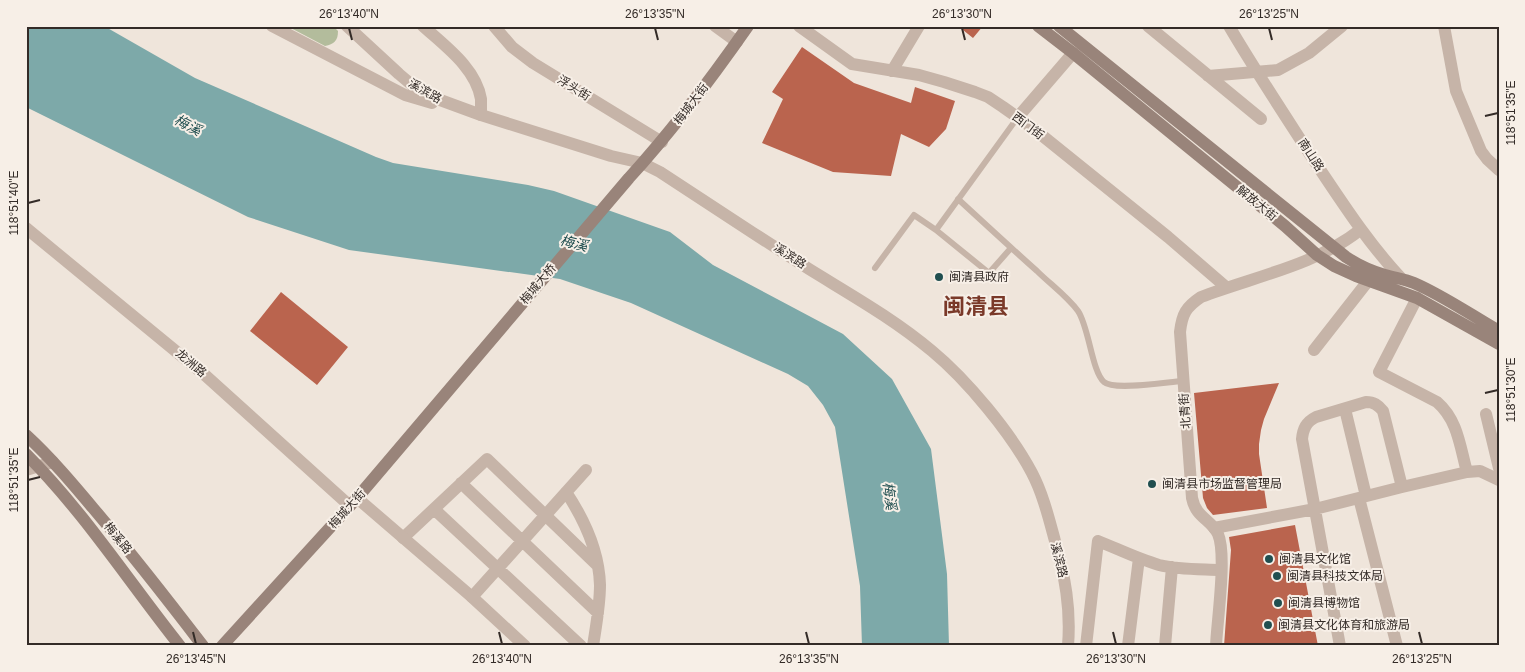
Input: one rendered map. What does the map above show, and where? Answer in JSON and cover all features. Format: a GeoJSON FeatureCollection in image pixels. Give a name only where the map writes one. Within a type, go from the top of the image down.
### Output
{"type":"FeatureCollection","features":[{"type":"Feature","properties":{"kind":"main road","name":"梅城大街"},"geometry":{"type":"LineString","coordinates":[[629,178],[662,142],[748,26]]}},
{"type":"Feature","properties":{"kind":"main road","name":"解放大街"},"geometry":{"type":"LineString","coordinates":[[1038,26],[1285,226],[1317,255],[1334,266],[1368,281],[1417,298],[1499,344]]}},
{"type":"Feature","properties":{"kind":"main road","name":"解放大街"},"geometry":{"type":"LineString","coordinates":[[1059,26],[1334,248],[1358,265],[1426,288],[1499,331]]}},
{"type":"Feature","properties":{"kind":"main road","name":"梅城大桥"},"geometry":{"type":"LineString","coordinates":[[467,368],[629,178]]}},
{"type":"Feature","properties":{"kind":"main road","name":"梅城大街"},"geometry":{"type":"LineString","coordinates":[[222,646],[353,502],[467,368]]}},
{"type":"Feature","properties":{"kind":"main road","name":"梅溪路"},"geometry":{"type":"LineString","coordinates":[[26,435],[78,490],[156,584],[203,646]]}},
{"type":"Feature","properties":{"kind":"main road","name":"梅溪路"},"geometry":{"type":"LineString","coordinates":[[26,454],[32,468],[74,508],[180,646]]}},
{"type":"Feature","properties":{"kind":"street"},"geometry":{"type":"LineString","coordinates":[[272,26],[405,95],[462,109]]}},
{"type":"Feature","properties":{"kind":"street","name":"溪滨路"},"geometry":{"type":"LineString","coordinates":[[347,26],[385,63],[412,85],[432,97],[462,109],[611,156],[642,163],[660,172],[887,318],[933,352],[966,384],[986,407],[1033,474],[1047,514],[1065,580],[1069,612],[1068,646]]}},
{"type":"Feature","properties":{"kind":"street"},"geometry":{"type":"LineString","coordinates":[[423,26],[453,54],[472,76],[481,99],[481,115]]}},
{"type":"Feature","properties":{"kind":"street","name":"浮头街"},"geometry":{"type":"LineString","coordinates":[[494,26],[512,47],[527,59],[662,142]]}},
{"type":"Feature","properties":{"kind":"street"},"geometry":{"type":"LineString","coordinates":[[715,26],[737,42]]}},
{"type":"Feature","properties":{"kind":"street","name":"西门街"},"geometry":{"type":"LineString","coordinates":[[799,26],[852,64],[919,75],[975,92],[988,98],[1018,117],[1168,237],[1226,287]]}},
{"type":"Feature","properties":{"kind":"street"},"geometry":{"type":"LineString","coordinates":[[892,71],[919,26]]}},
{"type":"Feature","properties":{"kind":"street"},"geometry":{"type":"LineString","coordinates":[[1148,26],[1261,119]]}},
{"type":"Feature","properties":{"kind":"street","name":"南山路"},"geometry":{"type":"LineString","coordinates":[[1229,26],[1256,71],[1360,230],[1401,278]]}},
{"type":"Feature","properties":{"kind":"street"},"geometry":{"type":"LineString","coordinates":[[1208,76],[1256,71],[1270,72],[1287,66],[1309,53],[1342,26]]}},
{"type":"Feature","properties":{"kind":"street"},"geometry":{"type":"LineString","coordinates":[[1444,26],[1456,91],[1482,150],[1487,159],[1499,170]]}},
{"type":"Feature","properties":{"kind":"street"},"geometry":{"type":"LineString","coordinates":[[1018,117],[1073,53]]}},
{"type":"Feature","properties":{"kind":"street","name":"龙洲路"},"geometry":{"type":"LineString","coordinates":[[26,228],[206,376],[353,502],[403,538],[526,646]]}},
{"type":"Feature","properties":{"kind":"street","name":"北青街"},"geometry":{"type":"LineString","coordinates":[[1214,528],[1197,512],[1192,498],[1182,381],[1180,332],[1184,312],[1201,297],[1334,248],[1360,230]]}},
{"type":"Feature","properties":{"kind":"street"},"geometry":{"type":"LineString","coordinates":[[1314,350],[1368,281]]}},
{"type":"Feature","properties":{"kind":"street"},"geometry":{"type":"LineString","coordinates":[[1417,298],[1379,372],[1437,402],[1445,409],[1454,425],[1467,472]]}},
{"type":"Feature","properties":{"kind":"street"},"geometry":{"type":"LineString","coordinates":[[1340,646],[1302,440],[1302,432],[1309,420],[1366,402],[1372,402],[1378,406],[1382,411],[1402,486]]}},
{"type":"Feature","properties":{"kind":"street"},"geometry":{"type":"LineString","coordinates":[[1345,409],[1362,497],[1397,646]]}},
{"type":"Feature","properties":{"kind":"street"},"geometry":{"type":"LineString","coordinates":[[1486,414],[1499,468]]}},
{"type":"Feature","properties":{"kind":"street"},"geometry":{"type":"LineString","coordinates":[[403,538],[487,459],[598,566]]}},
{"type":"Feature","properties":{"kind":"street"},"geometry":{"type":"LineString","coordinates":[[32,468],[53,462]]}},
{"type":"Feature","properties":{"kind":"street"},"geometry":{"type":"LineString","coordinates":[[472,597],[586,470]]}},
{"type":"Feature","properties":{"kind":"street"},"geometry":{"type":"LineString","coordinates":[[1216,646],[1221,570],[1220,544],[1214,528],[1315,509],[1402,486],[1467,472],[1480,471],[1499,480]]}},
{"type":"Feature","properties":{"kind":"street"},"geometry":{"type":"LineString","coordinates":[[461,483],[598,613]]}},
{"type":"Feature","properties":{"kind":"street"},"geometry":{"type":"LineString","coordinates":[[566,492],[584,523],[598,566],[600,584],[598,613],[592,646]]}},
{"type":"Feature","properties":{"kind":"street"},"geometry":{"type":"LineString","coordinates":[[434,509],[581,646]]}},
{"type":"Feature","properties":{"kind":"street"},"geometry":{"type":"LineString","coordinates":[[1086,646],[1098,540],[1139,558],[1172,567],[1221,570]]}},
{"type":"Feature","properties":{"kind":"street"},"geometry":{"type":"LineString","coordinates":[[1128,646],[1139,558]]}},
{"type":"Feature","properties":{"kind":"street"},"geometry":{"type":"LineString","coordinates":[[1165,646],[1172,567]]}},
{"type":"Feature","properties":{"kind":"lane"},"geometry":{"type":"LineString","coordinates":[[936,230],[1018,117]]}},
{"type":"Feature","properties":{"kind":"lane"},"geometry":{"type":"LineString","coordinates":[[958,199],[1079,312],[1097,369],[1104,382],[1110,385],[1126,386],[1182,381]]}},
{"type":"Feature","properties":{"kind":"lane"},"geometry":{"type":"LineString","coordinates":[[875,268],[914,215],[936,230],[989,273],[1011,248]]}},
{"type":"Feature","properties":{"kind":"green space"},"geometry":{"type":"Polygon","coordinates":[[[287,26],[333,26],[338,31],[338,34],[335,42],[325,46],[287,26]]]}},
{"type":"Feature","properties":{"kind":"water","name":"梅溪"},"geometry":{"type":"Polygon","coordinates":[[[26,26],[104,26],[195,78],[376,157],[393,163],[554,191],[670,232],[713,265],[843,334],[892,379],[931,449],[947,574],[949,646],[862,646],[860,586],[835,427],[823,405],[808,386],[788,374],[631,303],[560,279],[349,250],[248,217],[26,107],[26,26]]]}},
{"type":"Feature","properties":{"kind":"building"},"geometry":{"type":"Polygon","coordinates":[[[958,26],[983,26],[973,38],[958,26]]]}},
{"type":"Feature","properties":{"kind":"building"},"geometry":{"type":"Polygon","coordinates":[[[802,47],[854,83],[911,103],[915,87],[955,101],[946,129],[929,147],[901,134],[891,176],[833,172],[762,143],[783,99],[772,92],[802,47]]]}},
{"type":"Feature","properties":{"kind":"building"},"geometry":{"type":"Polygon","coordinates":[[[281,292],[348,347],[317,385],[250,331],[281,292]]]}},
{"type":"Feature","properties":{"kind":"building"},"geometry":{"type":"Polygon","coordinates":[[[1279,383],[1264,419],[1259,444],[1267,508],[1213,515],[1207,508],[1203,498],[1194,393],[1279,383]]]}},
{"type":"Feature","properties":{"kind":"building"},"geometry":{"type":"Polygon","coordinates":[[[1295,525],[1318,646],[1224,646],[1231,550],[1229,537],[1295,525]]]}},
{"type":"Feature","properties":{"kind":"place","name":"闽清县政府"},"geometry":{"type":"Point","coordinates":[939,277]}},
{"type":"Feature","properties":{"kind":"place","name":"闽清县市场监督管理局"},"geometry":{"type":"Point","coordinates":[1152,484]}},
{"type":"Feature","properties":{"kind":"place","name":"闽清县文化馆"},"geometry":{"type":"Point","coordinates":[1269,559]}},
{"type":"Feature","properties":{"kind":"place","name":"闽清县科技文体局"},"geometry":{"type":"Point","coordinates":[1277,576]}},
{"type":"Feature","properties":{"kind":"place","name":"闽清县博物馆"},"geometry":{"type":"Point","coordinates":[1278,603]}},
{"type":"Feature","properties":{"kind":"place","name":"闽清县文化体育和旅游局"},"geometry":{"type":"Point","coordinates":[1268,625]}},
{"type":"Feature","properties":{"kind":"district","name":"闽清县"},"geometry":{"type":"Point","coordinates":[976,306]}}]}
